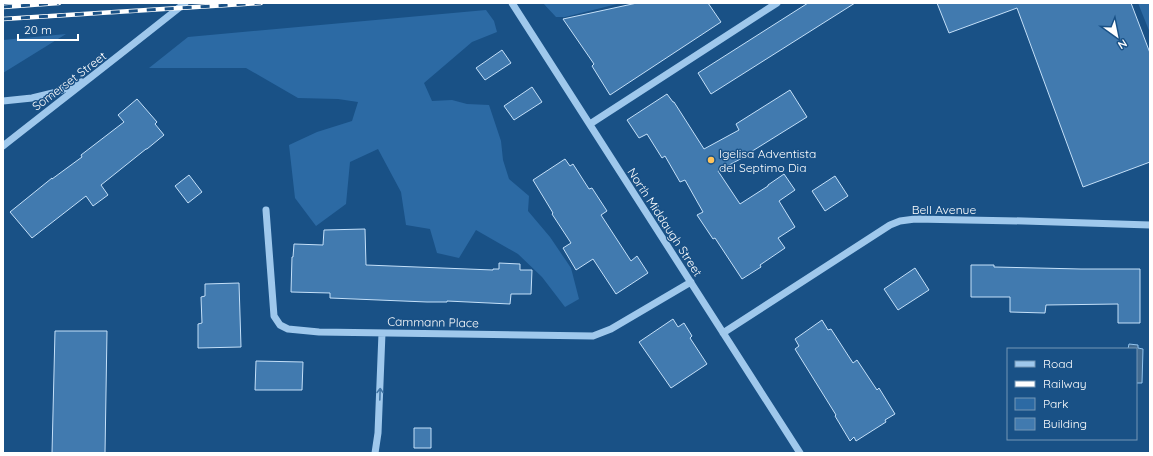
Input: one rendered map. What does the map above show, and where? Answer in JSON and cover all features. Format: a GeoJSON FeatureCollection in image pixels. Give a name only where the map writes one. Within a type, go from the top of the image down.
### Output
{"type":"FeatureCollection","features":[{"type":"Feature","properties":{"kind":"street","name":"Somerset Street"},"geometry":{"type":"LineString","coordinates":[[3,146],[185,3]]}},
{"type":"Feature","properties":{"kind":"street","name":"North Middaugh Street"},"geometry":{"type":"LineString","coordinates":[[512,3],[800,453]]}},
{"type":"Feature","properties":{"kind":"street"},"geometry":{"type":"LineString","coordinates":[[590,124],[777,3]]}},
{"type":"Feature","properties":{"kind":"street"},"geometry":{"type":"LineString","coordinates":[[3,101],[32,98],[57,92],[90,78]]}},
{"type":"Feature","properties":{"kind":"street","name":"Cammann Place"},"geometry":{"type":"LineString","coordinates":[[266,210],[274,316],[280,325],[288,329],[319,332],[593,336],[611,329],[691,282]]}},
{"type":"Feature","properties":{"kind":"street","name":"Bell Avenue"},"geometry":{"type":"LineString","coordinates":[[723,333],[890,225],[900,221],[915,219],[1150,225]]}},
{"type":"Feature","properties":{"kind":"street"},"geometry":{"type":"LineString","coordinates":[[376,453],[382,333]]}},
{"type":"Feature","properties":{"kind":"green space"},"geometry":{"type":"Polygon","coordinates":[[[543,3],[621,3],[565,17],[556,17],[543,3]]]}},
{"type":"Feature","properties":{"kind":"green space"},"geometry":{"type":"Polygon","coordinates":[[[1138,3],[1150,3],[1150,33],[1138,3]]]}},
{"type":"Feature","properties":{"kind":"green space"},"geometry":{"type":"Polygon","coordinates":[[[486,10],[494,21],[497,32],[472,42],[424,83],[432,101],[452,100],[467,104],[489,105],[501,141],[503,160],[509,179],[529,196],[528,211],[550,237],[571,268],[579,299],[565,307],[542,277],[518,254],[476,230],[459,258],[437,253],[430,229],[406,225],[401,192],[378,149],[350,162],[346,204],[316,226],[295,198],[289,145],[317,132],[352,121],[358,102],[338,99],[298,98],[246,68],[149,68],[188,37],[486,10]]]}},
{"type":"Feature","properties":{"kind":"green space"},"geometry":{"type":"Polygon","coordinates":[[[66,34],[3,73],[3,40],[66,34]]]}},
{"type":"Feature","properties":{"kind":"shaded area"},"geometry":{"type":"Polygon","coordinates":[[[1129,344],[1138,345],[1138,348],[1143,349],[1142,383],[1137,383],[1137,348],[1128,348],[1129,344]]]}},
{"type":"Feature","properties":{"kind":"building"},"geometry":{"type":"Polygon","coordinates":[[[637,3],[708,3],[721,22],[610,95],[592,66],[594,64],[563,19],[637,3]]]}},
{"type":"Feature","properties":{"kind":"building"},"geometry":{"type":"Polygon","coordinates":[[[808,3],[855,3],[711,94],[698,73],[808,3]]]}},
{"type":"Feature","properties":{"kind":"building"},"geometry":{"type":"Polygon","coordinates":[[[937,3],[1131,3],[1150,53],[1150,162],[1083,187],[1017,8],[949,33],[937,3]]]}},
{"type":"Feature","properties":{"kind":"building"},"geometry":{"type":"Polygon","coordinates":[[[502,50],[511,63],[485,80],[476,68],[502,50]]]}},
{"type":"Feature","properties":{"kind":"building"},"geometry":{"type":"Polygon","coordinates":[[[532,87],[542,102],[514,120],[504,106],[532,87]]]}},
{"type":"Feature","properties":{"kind":"building"},"geometry":{"type":"Polygon","coordinates":[[[790,90],[807,117],[746,156],[718,171],[740,204],[784,174],[795,190],[779,201],[795,227],[778,238],[785,248],[760,265],[761,267],[742,279],[715,238],[713,239],[697,215],[703,212],[685,180],[680,182],[665,156],[662,158],[647,134],[639,138],[627,120],[667,94],[674,102],[704,149],[739,130],[736,124],[790,90]]]}},
{"type":"Feature","properties":{"kind":"building"},"geometry":{"type":"Polygon","coordinates":[[[137,99],[157,122],[155,124],[164,135],[101,185],[108,195],[93,206],[86,196],[32,238],[10,212],[52,178],[82,157],[81,155],[124,122],[118,115],[137,99]]]}},
{"type":"Feature","properties":{"kind":"building"},"geometry":{"type":"Polygon","coordinates":[[[565,159],[570,166],[573,164],[589,189],[592,188],[607,211],[601,215],[631,261],[637,256],[648,273],[616,294],[593,259],[576,270],[563,248],[571,243],[552,214],[553,213],[533,180],[565,159]]]}},
{"type":"Feature","properties":{"kind":"building"},"geometry":{"type":"Polygon","coordinates":[[[189,175],[202,192],[188,203],[175,186],[189,175]]]}},
{"type":"Feature","properties":{"kind":"building"},"geometry":{"type":"Polygon","coordinates":[[[835,176],[848,196],[825,211],[812,191],[835,176]]]}},
{"type":"Feature","properties":{"kind":"building"},"geometry":{"type":"Polygon","coordinates":[[[365,229],[366,265],[493,270],[499,269],[499,263],[520,264],[520,270],[532,270],[531,294],[511,294],[510,304],[330,298],[330,293],[291,292],[294,244],[323,245],[324,230],[365,229]]]}},
{"type":"Feature","properties":{"kind":"building"},"geometry":{"type":"Polygon","coordinates":[[[971,265],[994,265],[994,267],[1140,269],[1140,323],[1118,323],[1118,304],[1046,305],[1045,313],[1010,312],[1010,297],[971,297],[971,265]]]}},
{"type":"Feature","properties":{"kind":"building"},"geometry":{"type":"Polygon","coordinates":[[[915,268],[929,290],[898,310],[884,289],[915,268]]]}},
{"type":"Feature","properties":{"kind":"building"},"geometry":{"type":"Polygon","coordinates":[[[239,283],[241,347],[198,348],[198,324],[202,323],[201,297],[205,296],[205,284],[239,283]]]}},
{"type":"Feature","properties":{"kind":"building"},"geometry":{"type":"Polygon","coordinates":[[[673,319],[678,327],[684,323],[692,336],[690,338],[707,364],[671,388],[639,342],[673,319]]]}},
{"type":"Feature","properties":{"kind":"building"},"geometry":{"type":"Polygon","coordinates":[[[822,320],[828,330],[831,329],[853,363],[857,360],[877,390],[879,388],[895,414],[885,420],[886,422],[856,441],[854,437],[850,441],[835,416],[836,415],[795,349],[799,346],[795,339],[822,320]]]}},
{"type":"Feature","properties":{"kind":"building"},"geometry":{"type":"Polygon","coordinates":[[[55,331],[107,331],[105,453],[52,453],[55,331]]]}},
{"type":"Feature","properties":{"kind":"building"},"geometry":{"type":"Polygon","coordinates":[[[256,361],[303,362],[302,390],[255,390],[256,361]]]}},
{"type":"Feature","properties":{"kind":"building"},"geometry":{"type":"Polygon","coordinates":[[[414,428],[431,428],[431,448],[414,448],[414,428]]]}},
{"type":"Feature","properties":{"kind":"railway"},"geometry":{"type":"LineString","coordinates":[[3,7],[59,3]]}},
{"type":"Feature","properties":{"kind":"railway"},"geometry":{"type":"LineString","coordinates":[[3,19],[261,3]]}},
{"type":"Feature","properties":{"kind":"place","name":"Igelisa Adventista del Septimo Dia"},"geometry":{"type":"Point","coordinates":[711,160]}}]}
